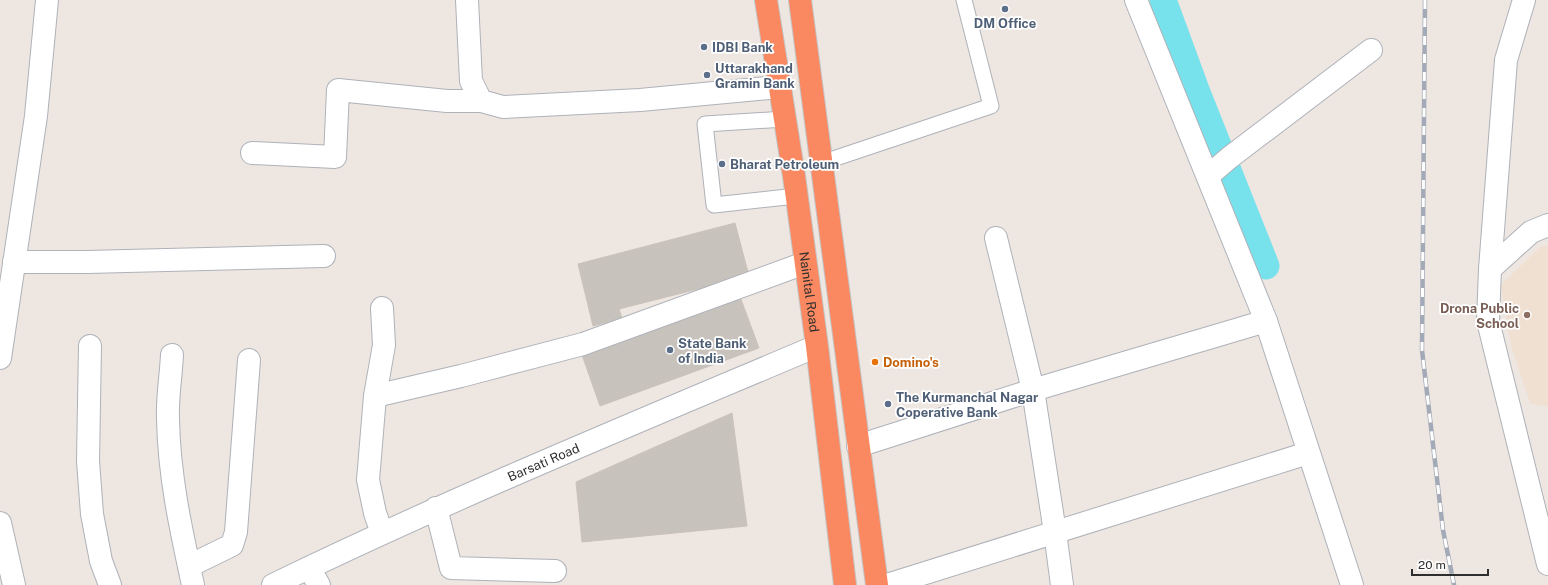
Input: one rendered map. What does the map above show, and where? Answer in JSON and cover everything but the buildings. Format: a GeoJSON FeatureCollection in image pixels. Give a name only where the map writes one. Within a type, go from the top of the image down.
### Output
{"type":"FeatureCollection","features":[{"type":"Feature","properties":{"kind":"highway","name":"Nainital Road"},"geometry":{"type":"LineString","coordinates":[[766,0],[817,346],[845,585]]}},
{"type":"Feature","properties":{"kind":"highway"},"geometry":{"type":"LineString","coordinates":[[800,0],[877,585]]}},
{"type":"Feature","properties":{"kind":"street"},"geometry":{"type":"LineString","coordinates":[[0,358],[36,116],[47,0]]}},
{"type":"Feature","properties":{"kind":"street"},"geometry":{"type":"LineString","coordinates":[[467,0],[471,81],[481,101]]}},
{"type":"Feature","properties":{"kind":"street"},"geometry":{"type":"LineString","coordinates":[[1136,0],[1266,321],[1352,585]]}},
{"type":"Feature","properties":{"kind":"street"},"geometry":{"type":"LineString","coordinates":[[1524,0],[1506,60],[1490,269],[1488,321],[1548,564]]}},
{"type":"Feature","properties":{"kind":"street"},"geometry":{"type":"LineString","coordinates":[[1208,176],[1229,158],[1371,50]]}},
{"type":"Feature","properties":{"kind":"street"},"geometry":{"type":"LineString","coordinates":[[252,153],[335,157],[338,90],[447,101],[481,101],[503,106],[617,101],[779,86]]}},
{"type":"Feature","properties":{"kind":"street"},"geometry":{"type":"LineString","coordinates":[[1490,269],[1531,232],[1548,225]]}},
{"type":"Feature","properties":{"kind":"street"},"geometry":{"type":"LineString","coordinates":[[996,238],[1033,390],[1056,532],[1062,585]]}},
{"type":"Feature","properties":{"kind":"street"},"geometry":{"type":"LineString","coordinates":[[14,262],[87,262],[324,256]]}},
{"type":"Feature","properties":{"kind":"street"},"geometry":{"type":"LineString","coordinates":[[375,396],[461,376],[583,344],[805,263]]}},
{"type":"Feature","properties":{"kind":"street"},"geometry":{"type":"LineString","coordinates":[[382,308],[384,344],[375,396],[368,480],[375,513],[382,533]]}},
{"type":"Feature","properties":{"kind":"street"},"geometry":{"type":"LineString","coordinates":[[858,446],[1033,390],[1266,321]]}},
{"type":"Feature","properties":{"kind":"street"},"geometry":{"type":"LineString","coordinates":[[90,346],[88,461],[92,514],[102,561],[110,585]]}},
{"type":"Feature","properties":{"kind":"street","name":"Barsati Road"},"geometry":{"type":"LineString","coordinates":[[273,585],[314,576],[382,533],[436,508],[817,346]]}},
{"type":"Feature","properties":{"kind":"street"},"geometry":{"type":"LineString","coordinates":[[172,355],[168,418],[170,461],[179,518],[191,575],[232,545],[236,532],[249,360]]}},
{"type":"Feature","properties":{"kind":"street"},"geometry":{"type":"LineString","coordinates":[[887,585],[1308,453]]}},
{"type":"Feature","properties":{"kind":"street"},"geometry":{"type":"LineString","coordinates":[[436,508],[451,568],[555,571]]}},
{"type":"Feature","properties":{"kind":"street"},"geometry":{"type":"LineString","coordinates":[[0,523],[14,585]]}},
{"type":"Feature","properties":{"kind":"lane"},"geometry":{"type":"LineString","coordinates":[[821,163],[991,106],[964,0]]}},
{"type":"Feature","properties":{"kind":"lane"},"geometry":{"type":"LineString","coordinates":[[784,119],[705,124],[714,205],[796,196]]}},
{"type":"Feature","properties":{"kind":"shaded area","name":"Drona Public School"},"geometry":{"type":"Polygon","coordinates":[[[1548,245],[1548,407],[1530,403],[1511,345],[1501,285],[1540,247],[1548,245]]]}},
{"type":"Feature","properties":{"kind":"waterway"},"geometry":{"type":"LineString","coordinates":[[1163,0],[1196,90],[1266,266]]}},
{"type":"Feature","properties":{"kind":"railway"},"geometry":{"type":"LineString","coordinates":[[1425,0],[1422,350],[1443,530],[1454,585]]}},
{"type":"Feature","properties":{"kind":"place","name":"DM Office"},"geometry":{"type":"Point","coordinates":[1005,9]}},
{"type":"Feature","properties":{"kind":"place","name":"IDBI Bank"},"geometry":{"type":"Point","coordinates":[704,47]}},
{"type":"Feature","properties":{"kind":"place","name":"Uttarakhand Gramin Bank"},"geometry":{"type":"Point","coordinates":[707,75]}},
{"type":"Feature","properties":{"kind":"place","name":"Bharat Petroleum"},"geometry":{"type":"Point","coordinates":[722,164]}},
{"type":"Feature","properties":{"kind":"place","name":"Drona Public School"},"geometry":{"type":"Point","coordinates":[1527,315]}},
{"type":"Feature","properties":{"kind":"place","name":"State Bank of India"},"geometry":{"type":"Point","coordinates":[670,350]}},
{"type":"Feature","properties":{"kind":"place","name":"Domino's"},"geometry":{"type":"Point","coordinates":[875,362]}},
{"type":"Feature","properties":{"kind":"place","name":"The Kurmanchal Nagar Coperative Bank"},"geometry":{"type":"Point","coordinates":[888,404]}}]}
